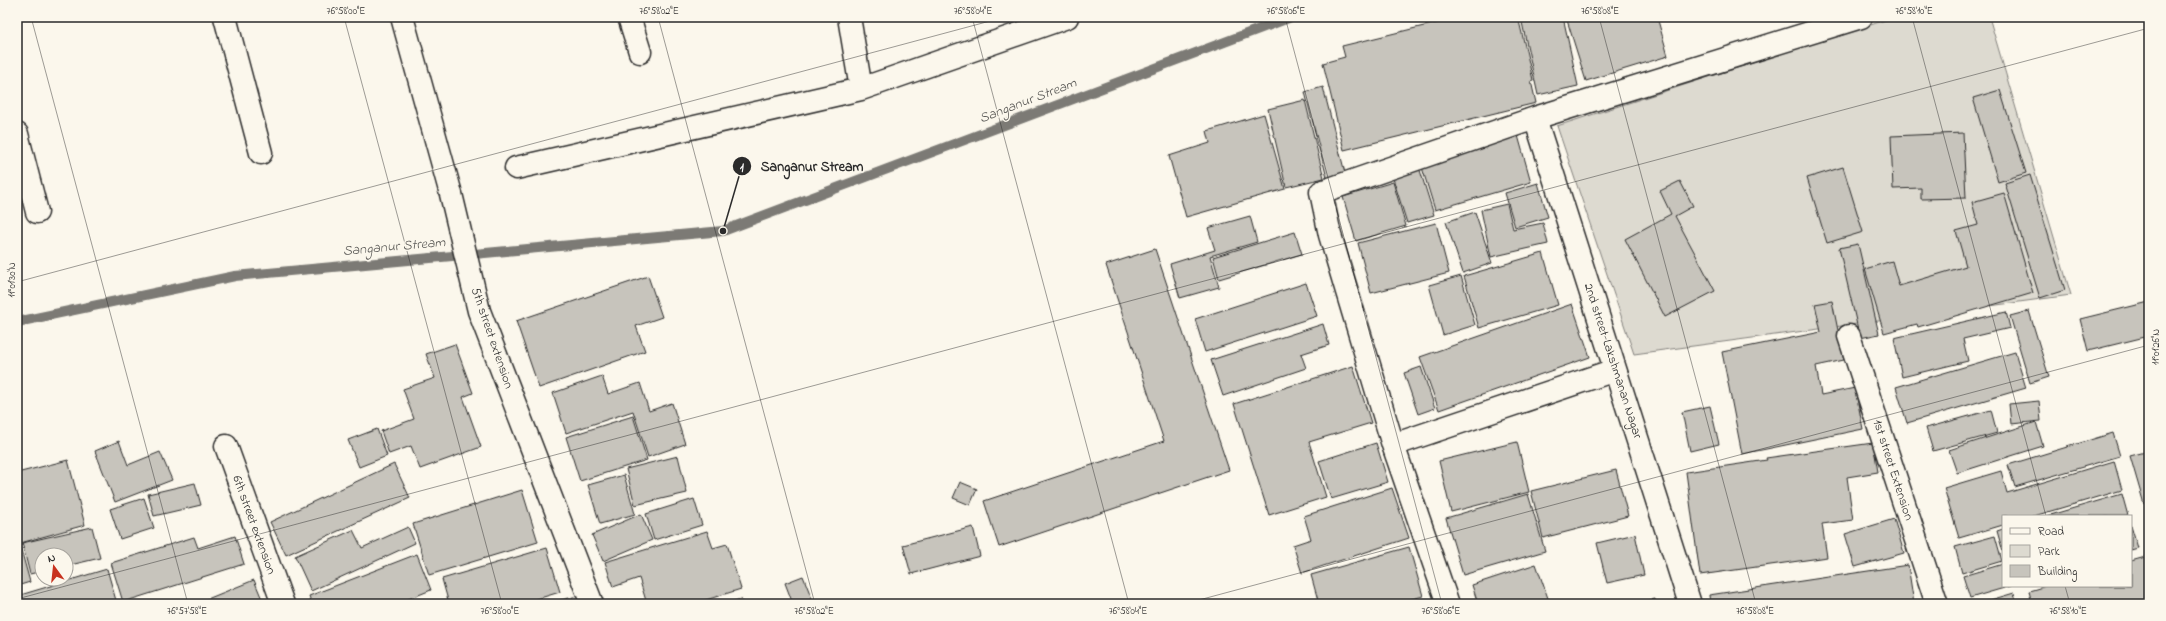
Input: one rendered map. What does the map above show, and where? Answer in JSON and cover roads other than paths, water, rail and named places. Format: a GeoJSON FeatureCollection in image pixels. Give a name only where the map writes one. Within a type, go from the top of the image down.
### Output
{"type":"FeatureCollection","features":[{"type":"Feature","properties":{"kind":"street"},"geometry":{"type":"LineString","coordinates":[[225,17],[261,152]]}},
{"type":"Feature","properties":{"kind":"street","name":"5th street extension"},"geometry":{"type":"LineString","coordinates":[[402,17],[451,194],[476,300],[592,604]]}},
{"type":"Feature","properties":{"kind":"street"},"geometry":{"type":"LineString","coordinates":[[629,17],[640,52]]}},
{"type":"Feature","properties":{"kind":"street"},"geometry":{"type":"LineString","coordinates":[[849,17],[861,89]]}},
{"type":"Feature","properties":{"kind":"street"},"geometry":{"type":"LineString","coordinates":[[516,168],[861,89],[1068,17]]}},
{"type":"Feature","properties":{"kind":"street"},"geometry":{"type":"LineString","coordinates":[[1448,604],[1393,445],[1330,235],[1321,192],[1535,118],[1861,17]]}},
{"type":"Feature","properties":{"kind":"street","name":"2nd street-Lakshmanan Nagar"},"geometry":{"type":"LineString","coordinates":[[1535,118],[1690,604]]}},
{"type":"Feature","properties":{"kind":"street"},"geometry":{"type":"LineString","coordinates":[[17,134],[37,212]]}},
{"type":"Feature","properties":{"kind":"street","name":"1st street Extension"},"geometry":{"type":"LineString","coordinates":[[1849,336],[1937,604]]}},
{"type":"Feature","properties":{"kind":"street"},"geometry":{"type":"LineString","coordinates":[[1393,445],[1615,370]]}},
{"type":"Feature","properties":{"kind":"street","name":"6th street extension"},"geometry":{"type":"LineString","coordinates":[[226,446],[283,604]]}},
{"type":"Feature","properties":{"kind":"waterway","name":"Sanganur Stream"},"geometry":{"type":"LineString","coordinates":[[17,322],[235,276],[723,231],[1291,17]]}},
{"type":"Feature","properties":{"kind":"place","name":"Sanganur Stream"},"geometry":{"type":"Point","coordinates":[723,231]}}]}
